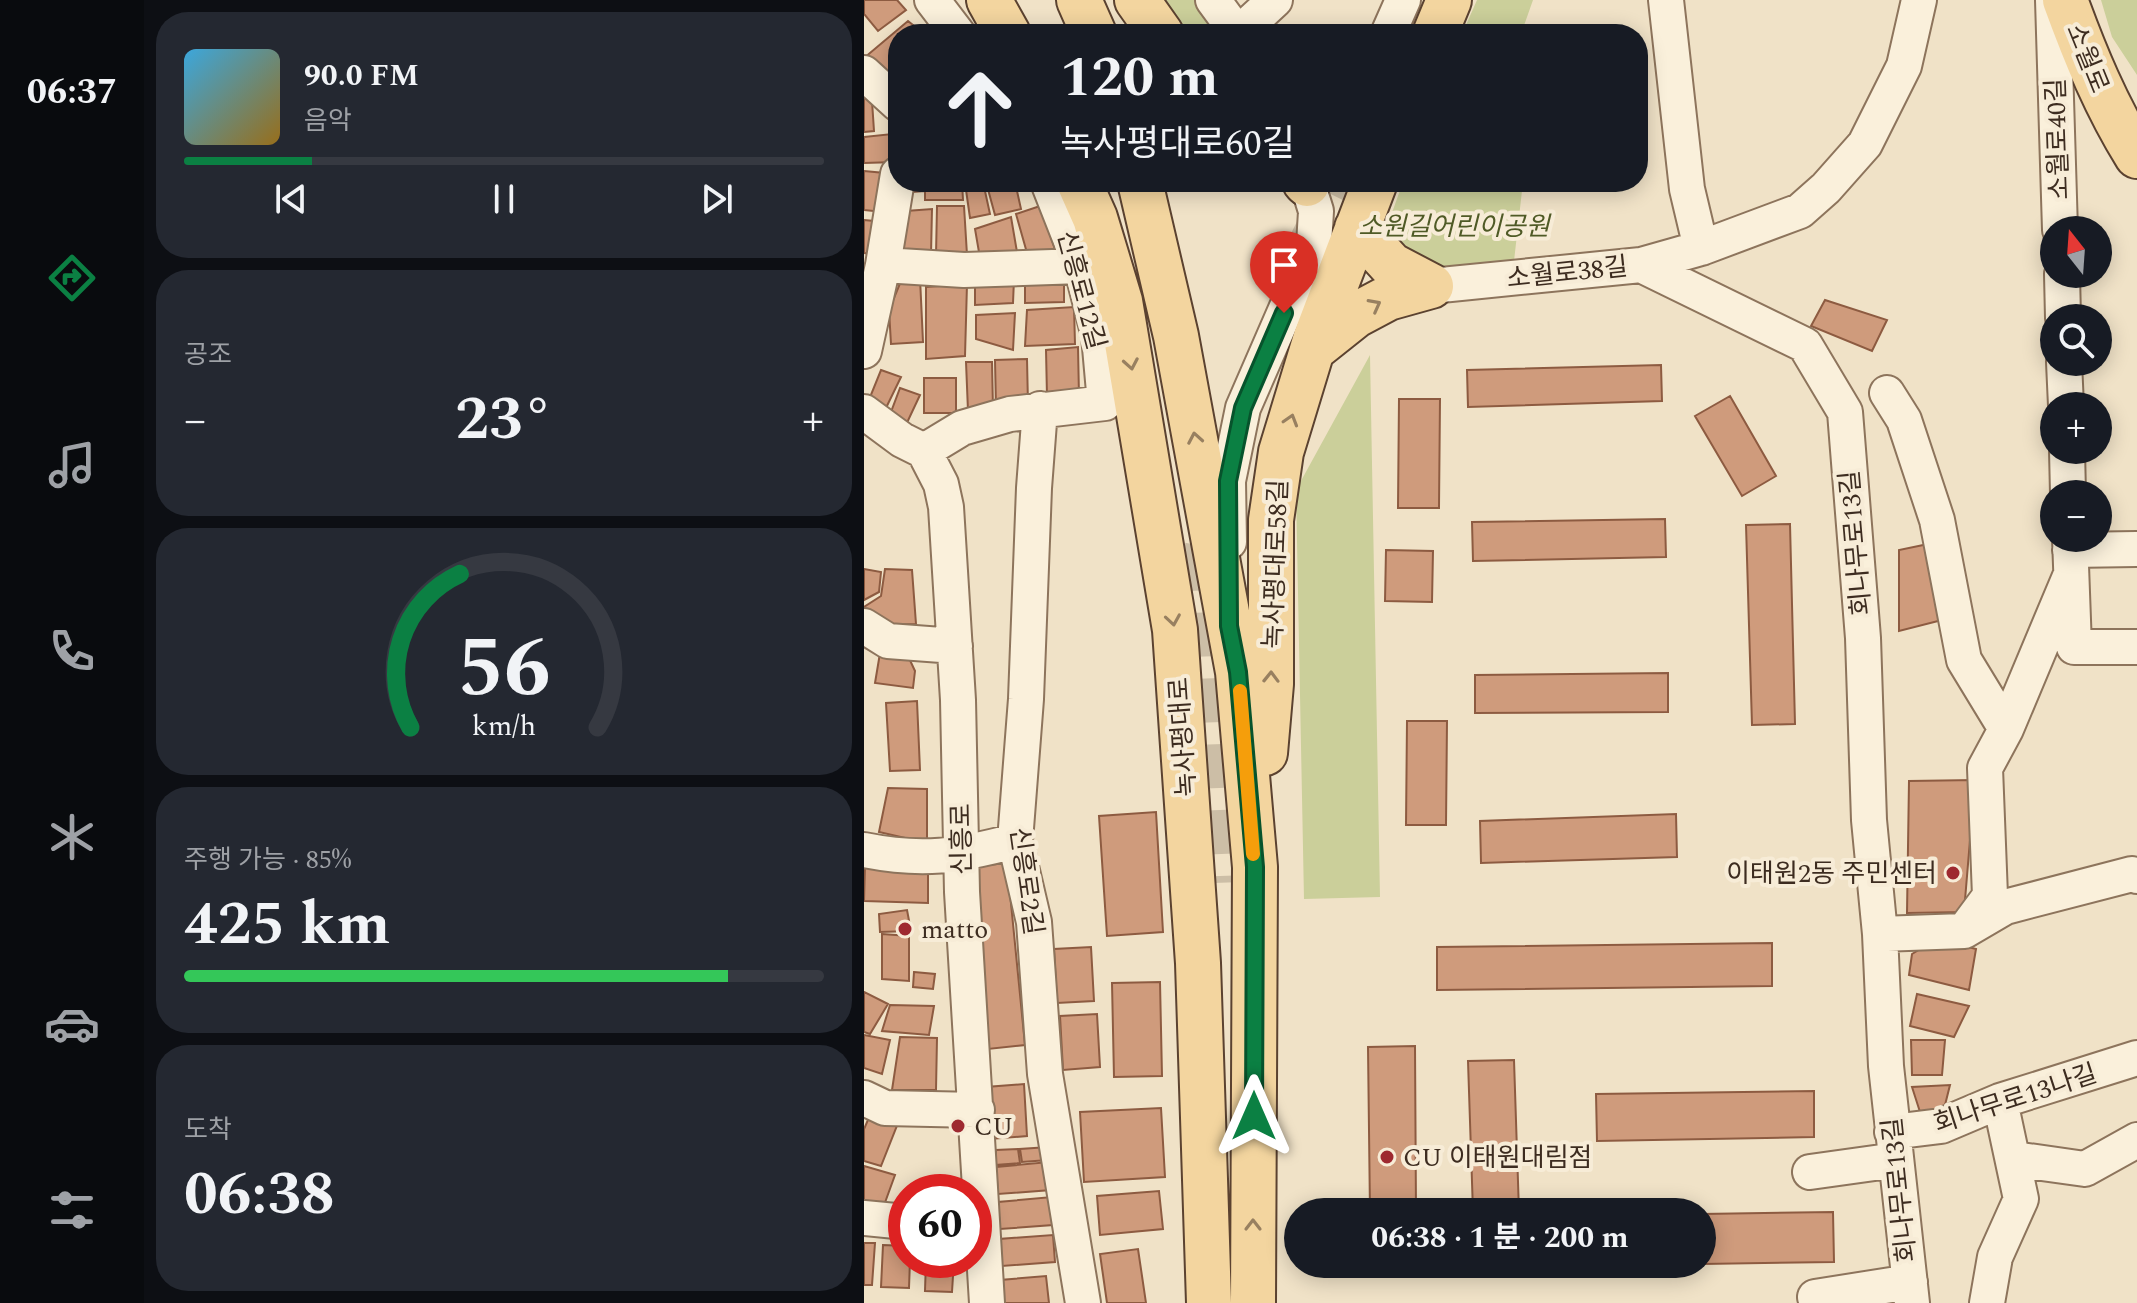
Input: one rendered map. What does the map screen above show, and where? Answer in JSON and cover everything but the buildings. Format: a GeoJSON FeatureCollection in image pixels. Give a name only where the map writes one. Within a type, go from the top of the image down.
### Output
{"type":"FeatureCollection","features":[{"type":"Feature","properties":{"kind":"main road"},"geometry":{"type":"LineString","coordinates":[[1079,0],[1090,24]]}},
{"type":"Feature","properties":{"kind":"main road"},"geometry":{"type":"LineString","coordinates":[[1137,0],[1154,24]]}},
{"type":"Feature","properties":{"kind":"main road"},"geometry":{"type":"LineString","coordinates":[[1410,24],[1420,0]]}},
{"type":"Feature","properties":{"kind":"main road"},"geometry":{"type":"LineString","coordinates":[[1439,24],[1449,0]]}},
{"type":"Feature","properties":{"kind":"main road","name":"소월로"},"geometry":{"type":"LineString","coordinates":[[2065,0],[2092,73],[2137,156]]}},
{"type":"Feature","properties":{"kind":"main road","name":"녹사평대로"},"geometry":{"type":"LineString","coordinates":[[1083,192],[1095,218],[1120,301],[1175,630],[1198,963],[1210,1303]]}},
{"type":"Feature","properties":{"kind":"main road"},"geometry":{"type":"LineString","coordinates":[[1142,192],[1176,336],[1238,672],[1255,867],[1253,1303]]}},
{"type":"Feature","properties":{"kind":"main road","name":"녹사평대로58길"},"geometry":{"type":"LineString","coordinates":[[1255,867],[1271,684],[1271,520],[1281,452],[1312,350],[1371,192]]}},
{"type":"Feature","properties":{"kind":"main road"},"geometry":{"type":"LineString","coordinates":[[1357,228],[1391,265],[1431,286]]}},
{"type":"Feature","properties":{"kind":"main road"},"geometry":{"type":"LineString","coordinates":[[1312,350],[1356,315],[1388,298],[1431,286]]}},
{"type":"Feature","properties":{"kind":"main road"},"geometry":{"type":"LineString","coordinates":[[1210,1303],[1213,883]]}},
{"type":"Feature","properties":{"kind":"street"},"geometry":{"type":"LineString","coordinates":[[932,0],[949,24]]}},
{"type":"Feature","properties":{"kind":"street"},"geometry":{"type":"LineString","coordinates":[[1213,0],[1231,24]]}},
{"type":"Feature","properties":{"kind":"street"},"geometry":{"type":"LineString","coordinates":[[1249,24],[1275,0]]}},
{"type":"Feature","properties":{"kind":"street"},"geometry":{"type":"LineString","coordinates":[[1374,24],[1384,0]]}},
{"type":"Feature","properties":{"kind":"street"},"geometry":{"type":"LineString","coordinates":[[1392,24],[1403,0]]}},
{"type":"Feature","properties":{"kind":"street"},"geometry":{"type":"LineString","coordinates":[[1666,0],[1687,189],[1701,248]]}},
{"type":"Feature","properties":{"kind":"street","name":"소월로38길"},"geometry":{"type":"LineString","coordinates":[[1431,286],[1641,265],[1701,248],[1800,211],[1826,188],[1865,144],[1904,66],[1919,0]]}},
{"type":"Feature","properties":{"kind":"street","name":"소월로40길"},"geometry":{"type":"LineString","coordinates":[[2053,0],[2060,216]]}},
{"type":"Feature","properties":{"kind":"street"},"geometry":{"type":"LineString","coordinates":[[864,73],[888,95]]}},
{"type":"Feature","properties":{"kind":"street"},"geometry":{"type":"LineString","coordinates":[[864,351],[895,192]]}},
{"type":"Feature","properties":{"kind":"street","name":"신흥로12길"},"geometry":{"type":"LineString","coordinates":[[924,451],[962,428],[1040,409],[1105,403],[1099,336],[1081,266],[1052,192]]}},
{"type":"Feature","properties":{"kind":"street"},"geometry":{"type":"LineString","coordinates":[[1229,626],[1228,481],[1243,408],[1314,245],[1316,211],[1309,192]]}},
{"type":"Feature","properties":{"kind":"street"},"geometry":{"type":"LineString","coordinates":[[883,265],[964,270],[1081,266]]}},
{"type":"Feature","properties":{"kind":"street","name":"회나무로13길"},"geometry":{"type":"LineString","coordinates":[[1641,265],[1805,345],[1845,412],[1863,638],[1869,820],[1880,934],[1886,1066],[1911,1292]]}},
{"type":"Feature","properties":{"kind":"street"},"geometry":{"type":"LineString","coordinates":[[1887,393],[1904,420],[1937,520],[1964,660],[2006,729]]}},
{"type":"Feature","properties":{"kind":"street","name":"신흥로2길"},"geometry":{"type":"LineString","coordinates":[[1040,409],[1026,699],[1015,841],[1034,922],[1045,1074],[1083,1303]]}},
{"type":"Feature","properties":{"kind":"street"},"geometry":{"type":"LineString","coordinates":[[864,412],[902,440],[924,451]]}},
{"type":"Feature","properties":{"kind":"street","name":"신흥로"},"geometry":{"type":"LineString","coordinates":[[924,451],[941,484],[946,507],[978,1174]]}},
{"type":"Feature","properties":{"kind":"street"},"geometry":{"type":"LineString","coordinates":[[2070,554],[2137,549]]}},
{"type":"Feature","properties":{"kind":"street"},"geometry":{"type":"LineString","coordinates":[[1964,931],[1990,896],[1985,768],[2006,729],[2070,554]]}},
{"type":"Feature","properties":{"kind":"street"},"geometry":{"type":"LineString","coordinates":[[2070,554],[2074,647],[2137,647]]}},
{"type":"Feature","properties":{"kind":"street"},"geometry":{"type":"LineString","coordinates":[[864,626],[888,641],[955,646]]}},
{"type":"Feature","properties":{"kind":"street"},"geometry":{"type":"LineString","coordinates":[[864,850],[901,857],[961,855],[1015,841]]}},
{"type":"Feature","properties":{"kind":"street"},"geometry":{"type":"LineString","coordinates":[[1880,934],[1964,931],[2005,907],[2132,874],[2137,876]]}},
{"type":"Feature","properties":{"kind":"street","name":"회나무로13나길"},"geometry":{"type":"LineString","coordinates":[[1810,1172],[1894,1146],[2000,1101],[2137,1058]]}},
{"type":"Feature","properties":{"kind":"street"},"geometry":{"type":"LineString","coordinates":[[864,1098],[885,1108],[977,1110]]}},
{"type":"Feature","properties":{"kind":"street"},"geometry":{"type":"LineString","coordinates":[[1987,1303],[1995,1257],[2021,1199],[2000,1101]]}},
{"type":"Feature","properties":{"kind":"street"},"geometry":{"type":"LineString","coordinates":[[2014,1159],[2085,1169],[2137,1140]]}},
{"type":"Feature","properties":{"kind":"street"},"geometry":{"type":"LineString","coordinates":[[864,1218],[888,1220]]}},
{"type":"Feature","properties":{"kind":"street","name":"신흥로"},"geometry":{"type":"LineString","coordinates":[[984,1278],[987,1303]]}},
{"type":"Feature","properties":{"kind":"street"},"geometry":{"type":"LineString","coordinates":[[1815,1297],[1911,1292]]}},
{"type":"Feature","properties":{"kind":"green space"},"geometry":{"type":"Polygon","coordinates":[[[1163,0],[1197,0],[1215,24],[1180,24],[1163,0]]]}},
{"type":"Feature","properties":{"kind":"green space"},"geometry":{"type":"Polygon","coordinates":[[[1477,0],[1533,0],[1525,24],[1466,24],[1477,0]]]}},
{"type":"Feature","properties":{"kind":"green space"},"geometry":{"type":"Polygon","coordinates":[[[2101,0],[2137,0],[2137,75],[2112,37],[2101,0]]]}},
{"type":"Feature","properties":{"kind":"green space","name":"소원길어린이공원"},"geometry":{"type":"Polygon","coordinates":[[[1399,192],[1522,192],[1514,261],[1433,275],[1387,248],[1389,221],[1399,192]]]}},
{"type":"Feature","properties":{"kind":"green space"},"geometry":{"type":"Polygon","coordinates":[[[1370,355],[1380,897],[1304,899],[1296,490],[1370,355]]]}},
{"type":"Feature","properties":{"kind":"tunnel"},"geometry":{"type":"LineString","coordinates":[[1305,255],[1336,192]]}},
{"type":"Feature","properties":{"kind":"tunnel"},"geometry":{"type":"LineString","coordinates":[[1207,547],[1202,573],[1213,883]]}},
{"type":"Feature","properties":{"kind":"slow traffic"},"geometry":{"type":"LineString","coordinates":[[1240,691],[1253,854]]}},
{"type":"Feature","properties":{"kind":"place","name":"이태원2동 주민센터"},"geometry":{"type":"Point","coordinates":[1953,873]}},
{"type":"Feature","properties":{"kind":"place","name":"matto"},"geometry":{"type":"Point","coordinates":[905,929]}},
{"type":"Feature","properties":{"kind":"place","name":"CU"},"geometry":{"type":"Point","coordinates":[958,1126]}},
{"type":"Feature","properties":{"kind":"place","name":"CU 이태원대림점"},"geometry":{"type":"Point","coordinates":[1387,1157]}},
{"type":"Feature","properties":{"kind":"route"},"geometry":{"type":"LineString","coordinates":[[1254,1116],[1255,867],[1238,672],[1229,626],[1228,481],[1243,408],[1284,313]]}}]}
